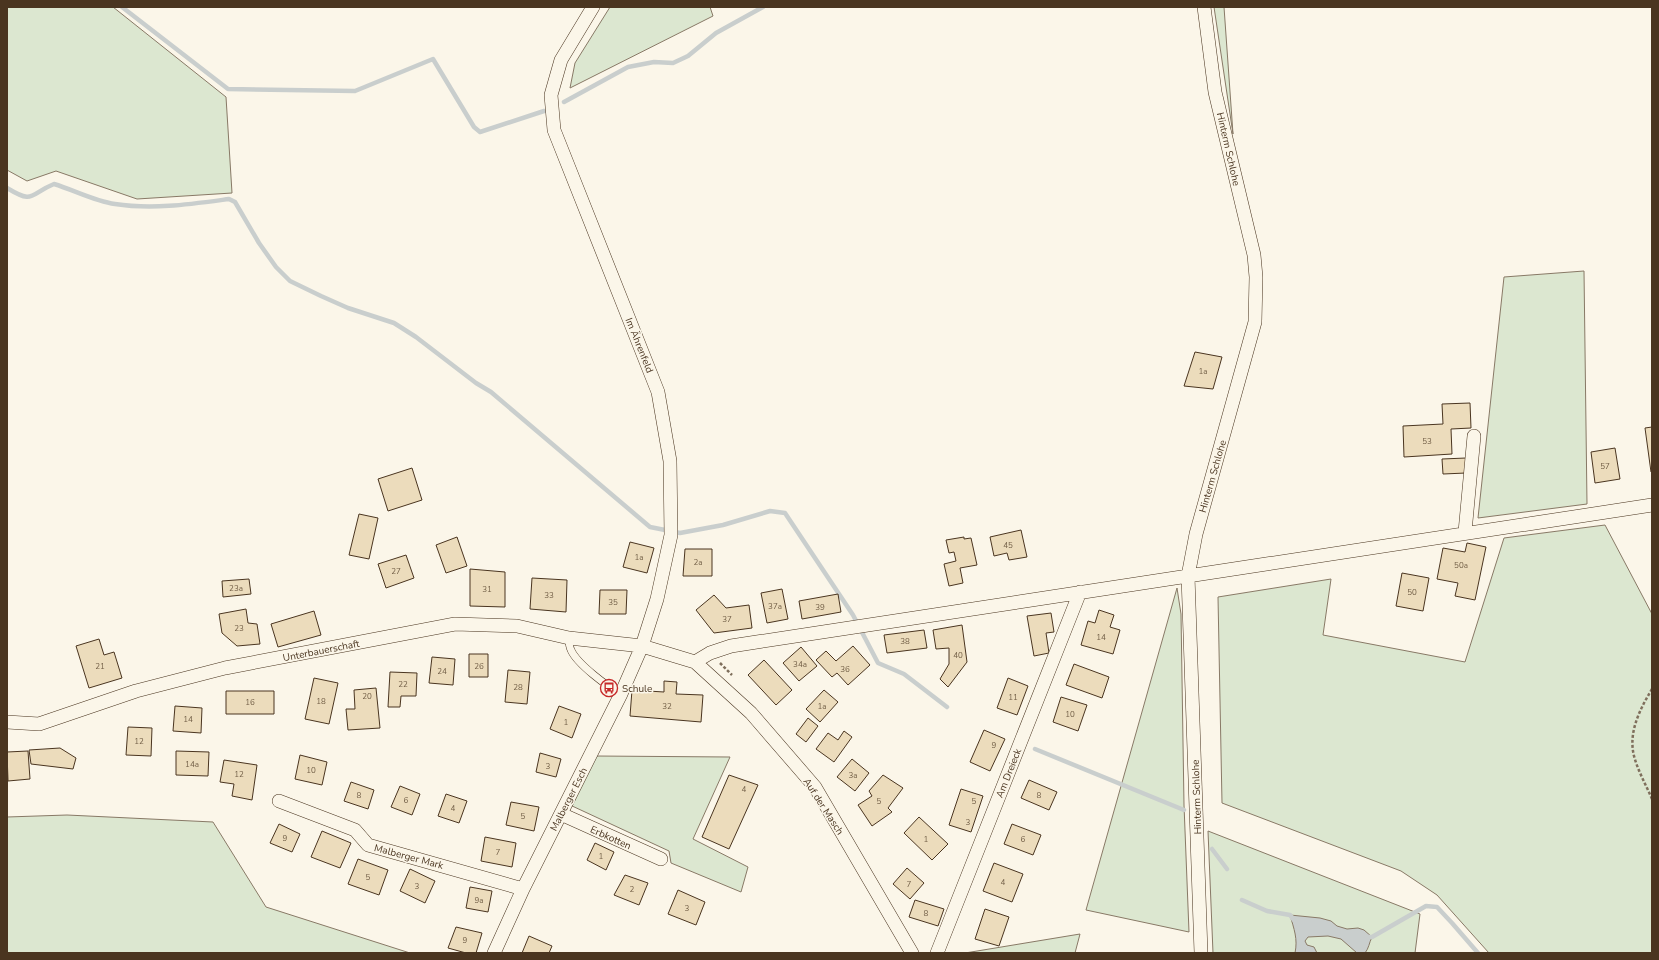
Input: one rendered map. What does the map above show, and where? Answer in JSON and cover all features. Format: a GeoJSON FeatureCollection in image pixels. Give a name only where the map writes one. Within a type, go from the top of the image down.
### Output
{"type":"FeatureCollection","features":[{"type":"Feature","properties":{"kind":"street","name":"Im Ährenfeld"},"geometry":{"type":"LineString","coordinates":[[593,7],[561,60],[551,95],[554,130],[658,392],[670,461],[671,535],[657,599],[642,646]]}},
{"type":"Feature","properties":{"kind":"street","name":"Hinterm Schlohe"},"geometry":{"type":"LineString","coordinates":[[1201,953],[1188,576],[1196,534],[1255,322],[1256,277],[1254,255],[1215,92],[1204,7]]}},
{"type":"Feature","properties":{"kind":"street"},"geometry":{"type":"LineString","coordinates":[[1465,532],[1474,436]]}},
{"type":"Feature","properties":{"kind":"street"},"geometry":{"type":"LineString","coordinates":[[642,646],[695,662],[710,653],[731,646],[1465,532],[1652,505]]}},
{"type":"Feature","properties":{"kind":"street","name":"Am Dreieck"},"geometry":{"type":"LineString","coordinates":[[937,953],[1080,592]]}},
{"type":"Feature","properties":{"kind":"street","name":"Unterbauerschaft"},"geometry":{"type":"LineString","coordinates":[[7,722],[39,724],[136,691],[225,668],[454,624],[517,626],[569,638],[642,646]]}},
{"type":"Feature","properties":{"kind":"street","name":"Malberger Esch"},"geometry":{"type":"LineString","coordinates":[[494,953],[523,889],[621,694],[642,646]]}},
{"type":"Feature","properties":{"kind":"street","name":"Auf der Masch"},"geometry":{"type":"LineString","coordinates":[[695,662],[751,713],[814,787],[912,953]]}},
{"type":"Feature","properties":{"kind":"street","name":"Malberger Mark"},"geometry":{"type":"LineString","coordinates":[[279,801],[355,830],[368,845],[523,889]]}},
{"type":"Feature","properties":{"kind":"street","name":"Erbkotten"},"geometry":{"type":"LineString","coordinates":[[561,814],[661,859]]}},
{"type":"Feature","properties":{"kind":"lane"},"geometry":{"type":"LineString","coordinates":[[569,638],[570,649],[575,658],[609,688],[621,694]]}},
{"type":"Feature","properties":{"kind":"path"},"geometry":{"type":"LineString","coordinates":[[1652,689],[1637,715],[1633,735],[1634,755],[1652,799]]}},
{"type":"Feature","properties":{"kind":"green space"},"geometry":{"type":"Polygon","coordinates":[[[7,7],[113,7],[226,97],[232,193],[137,199],[56,171],[27,181],[7,170],[7,7]]]}},
{"type":"Feature","properties":{"kind":"green space"},"geometry":{"type":"Polygon","coordinates":[[[610,7],[710,7],[713,16],[570,88],[575,63],[610,7]]]}},
{"type":"Feature","properties":{"kind":"green space"},"geometry":{"type":"Polygon","coordinates":[[[1214,7],[1224,7],[1233,134],[1214,7]]]}},
{"type":"Feature","properties":{"kind":"green space"},"geometry":{"type":"Polygon","coordinates":[[[1584,271],[1587,504],[1478,518],[1504,277],[1584,271]]]}},
{"type":"Feature","properties":{"kind":"green space"},"geometry":{"type":"Polygon","coordinates":[[[1605,525],[1652,614],[1652,953],[1489,953],[1437,895],[1401,871],[1222,803],[1218,597],[1331,579],[1323,635],[1465,662],[1504,538],[1605,525]]]}},
{"type":"Feature","properties":{"kind":"green space"},"geometry":{"type":"Polygon","coordinates":[[[1177,588],[1181,614],[1184,805],[1189,932],[1086,910],[1177,588]]]}},
{"type":"Feature","properties":{"kind":"green space"},"geometry":{"type":"Polygon","coordinates":[[[596,756],[730,757],[693,839],[748,867],[741,892],[671,863],[669,851],[570,805],[596,756]]]}},
{"type":"Feature","properties":{"kind":"green space"},"geometry":{"type":"Polygon","coordinates":[[[67,815],[213,822],[266,907],[410,953],[7,953],[7,817],[67,815]]]}},
{"type":"Feature","properties":{"kind":"green space"},"geometry":{"type":"Polygon","coordinates":[[[1208,831],[1420,914],[1415,953],[1213,953],[1208,831]]]}},
{"type":"Feature","properties":{"kind":"green space"},"geometry":{"type":"Polygon","coordinates":[[[1080,934],[1075,953],[965,953],[1080,934]]]}},
{"type":"Feature","properties":{"kind":"shaded area"},"geometry":{"type":"Polygon","coordinates":[[[1290,915],[1320,918],[1331,921],[1337,926],[1347,929],[1358,928],[1364,930],[1372,937],[1365,953],[1357,953],[1341,939],[1328,936],[1308,937],[1305,941],[1307,945],[1314,947],[1317,953],[1295,953],[1296,939],[1290,915]]]}},
{"type":"Feature","properties":{"kind":"building"},"geometry":{"type":"Polygon","coordinates":[[[1195,352],[1222,357],[1213,389],[1184,386],[1195,352]]]}},
{"type":"Feature","properties":{"kind":"building"},"geometry":{"type":"Polygon","coordinates":[[[1470,403],[1471,428],[1451,429],[1452,454],[1404,457],[1403,426],[1443,424],[1442,404],[1470,403]]]}},
{"type":"Feature","properties":{"kind":"building"},"geometry":{"type":"Polygon","coordinates":[[[1652,427],[1652,472],[1651,472],[1645,428],[1652,427]]]}},
{"type":"Feature","properties":{"kind":"building"},"geometry":{"type":"Polygon","coordinates":[[[1615,448],[1620,479],[1595,483],[1591,452],[1615,448]]]}},
{"type":"Feature","properties":{"kind":"building"},"geometry":{"type":"Polygon","coordinates":[[[1466,458],[1466,473],[1443,474],[1442,459],[1466,458]]]}},
{"type":"Feature","properties":{"kind":"building"},"geometry":{"type":"Polygon","coordinates":[[[412,468],[422,500],[388,511],[378,479],[412,468]]]}},
{"type":"Feature","properties":{"kind":"building"},"geometry":{"type":"Polygon","coordinates":[[[359,514],[378,518],[369,559],[349,555],[359,514]]]}},
{"type":"Feature","properties":{"kind":"building"},"geometry":{"type":"Polygon","coordinates":[[[1021,530],[1027,557],[1009,560],[1007,553],[994,556],[990,537],[1021,530]]]}},
{"type":"Feature","properties":{"kind":"building"},"geometry":{"type":"Polygon","coordinates":[[[457,537],[467,566],[446,573],[436,545],[457,537]]]}},
{"type":"Feature","properties":{"kind":"building"},"geometry":{"type":"Polygon","coordinates":[[[964,537],[964,539],[971,538],[977,565],[960,568],[963,583],[949,586],[944,564],[956,561],[954,552],[949,553],[946,540],[964,537]]]}},
{"type":"Feature","properties":{"kind":"building"},"geometry":{"type":"Polygon","coordinates":[[[630,542],[654,548],[647,573],[623,567],[630,542]]]}},
{"type":"Feature","properties":{"kind":"building"},"geometry":{"type":"Polygon","coordinates":[[[1467,543],[1486,547],[1475,600],[1455,596],[1458,583],[1437,579],[1443,548],[1465,552],[1467,543]]]}},
{"type":"Feature","properties":{"kind":"building"},"geometry":{"type":"Polygon","coordinates":[[[685,549],[712,549],[712,576],[683,576],[685,549]]]}},
{"type":"Feature","properties":{"kind":"building"},"geometry":{"type":"Polygon","coordinates":[[[406,555],[414,578],[386,588],[378,564],[406,555]]]}},
{"type":"Feature","properties":{"kind":"building"},"geometry":{"type":"Polygon","coordinates":[[[470,569],[505,572],[505,607],[470,606],[470,569]]]}},
{"type":"Feature","properties":{"kind":"building"},"geometry":{"type":"Polygon","coordinates":[[[1402,573],[1429,578],[1423,611],[1396,606],[1402,573]]]}},
{"type":"Feature","properties":{"kind":"building"},"geometry":{"type":"Polygon","coordinates":[[[532,578],[567,580],[566,612],[530,609],[532,578]]]}},
{"type":"Feature","properties":{"kind":"building"},"geometry":{"type":"Polygon","coordinates":[[[249,579],[251,594],[223,597],[222,581],[249,579]]]}},
{"type":"Feature","properties":{"kind":"building"},"geometry":{"type":"Polygon","coordinates":[[[782,589],[788,619],[767,623],[761,593],[782,589]]]}},
{"type":"Feature","properties":{"kind":"building"},"geometry":{"type":"Polygon","coordinates":[[[600,590],[627,590],[626,614],[599,614],[600,590]]]}},
{"type":"Feature","properties":{"kind":"building"},"geometry":{"type":"Polygon","coordinates":[[[838,594],[841,612],[802,619],[799,601],[838,594]]]}},
{"type":"Feature","properties":{"kind":"building"},"geometry":{"type":"Polygon","coordinates":[[[714,595],[726,608],[749,605],[752,628],[714,633],[696,610],[714,595]]]}},
{"type":"Feature","properties":{"kind":"building"},"geometry":{"type":"Polygon","coordinates":[[[246,609],[248,623],[257,624],[260,644],[237,646],[222,633],[219,614],[246,609]]]}},
{"type":"Feature","properties":{"kind":"building"},"geometry":{"type":"Polygon","coordinates":[[[1099,610],[1114,615],[1110,627],[1120,630],[1113,654],[1081,645],[1088,621],[1095,623],[1099,610]]]}},
{"type":"Feature","properties":{"kind":"building"},"geometry":{"type":"Polygon","coordinates":[[[314,611],[321,635],[278,647],[271,624],[314,611]]]}},
{"type":"Feature","properties":{"kind":"building"},"geometry":{"type":"Polygon","coordinates":[[[1051,613],[1054,632],[1046,633],[1049,653],[1034,656],[1027,616],[1051,613]]]}},
{"type":"Feature","properties":{"kind":"building"},"geometry":{"type":"Polygon","coordinates":[[[962,625],[967,662],[948,687],[940,679],[949,664],[949,648],[936,649],[933,630],[962,625]]]}},
{"type":"Feature","properties":{"kind":"building"},"geometry":{"type":"Polygon","coordinates":[[[924,630],[927,648],[887,653],[884,635],[924,630]]]}},
{"type":"Feature","properties":{"kind":"building"},"geometry":{"type":"Polygon","coordinates":[[[99,639],[104,655],[114,652],[122,678],[89,688],[76,646],[99,639]]]}},
{"type":"Feature","properties":{"kind":"building"},"geometry":{"type":"Polygon","coordinates":[[[853,646],[870,665],[848,685],[837,673],[832,677],[816,660],[826,651],[836,661],[853,646]]]}},
{"type":"Feature","properties":{"kind":"building"},"geometry":{"type":"Polygon","coordinates":[[[801,647],[817,666],[799,681],[783,663],[801,647]]]}},
{"type":"Feature","properties":{"kind":"building"},"geometry":{"type":"Polygon","coordinates":[[[469,654],[488,654],[488,677],[469,677],[469,654]]]}},
{"type":"Feature","properties":{"kind":"building"},"geometry":{"type":"Polygon","coordinates":[[[432,657],[455,659],[453,685],[429,683],[432,657]]]}},
{"type":"Feature","properties":{"kind":"building"},"geometry":{"type":"Polygon","coordinates":[[[764,660],[792,690],[776,705],[748,675],[764,660]]]}},
{"type":"Feature","properties":{"kind":"building"},"geometry":{"type":"Polygon","coordinates":[[[1074,664],[1109,677],[1102,698],[1066,685],[1074,664]]]}},
{"type":"Feature","properties":{"kind":"building"},"geometry":{"type":"Polygon","coordinates":[[[508,670],[530,672],[527,704],[505,702],[508,670]]]}},
{"type":"Feature","properties":{"kind":"building"},"geometry":{"type":"Polygon","coordinates":[[[390,672],[417,673],[416,696],[401,696],[400,707],[388,707],[390,672]]]}},
{"type":"Feature","properties":{"kind":"building"},"geometry":{"type":"Polygon","coordinates":[[[314,678],[338,683],[329,724],[305,719],[314,678]]]}},
{"type":"Feature","properties":{"kind":"building"},"geometry":{"type":"Polygon","coordinates":[[[1008,678],[1028,686],[1017,715],[997,708],[1008,678]]]}},
{"type":"Feature","properties":{"kind":"building"},"geometry":{"type":"Polygon","coordinates":[[[664,681],[677,682],[676,694],[703,695],[701,722],[630,716],[632,690],[664,692],[664,681]]]}},
{"type":"Feature","properties":{"kind":"building"},"geometry":{"type":"Polygon","coordinates":[[[376,688],[380,728],[348,730],[346,709],[355,709],[354,690],[376,688]]]}},
{"type":"Feature","properties":{"kind":"building"},"geometry":{"type":"Polygon","coordinates":[[[824,690],[838,702],[820,722],[806,709],[824,690]]]}},
{"type":"Feature","properties":{"kind":"building"},"geometry":{"type":"Polygon","coordinates":[[[226,691],[274,691],[274,714],[226,714],[226,691]]]}},
{"type":"Feature","properties":{"kind":"building"},"geometry":{"type":"Polygon","coordinates":[[[1061,697],[1087,705],[1078,731],[1053,722],[1061,697]]]}},
{"type":"Feature","properties":{"kind":"building"},"geometry":{"type":"Polygon","coordinates":[[[175,706],[202,708],[201,733],[173,731],[175,706]]]}},
{"type":"Feature","properties":{"kind":"building"},"geometry":{"type":"Polygon","coordinates":[[[559,706],[581,714],[572,738],[550,729],[559,706]]]}},
{"type":"Feature","properties":{"kind":"building"},"geometry":{"type":"Polygon","coordinates":[[[808,718],[818,726],[806,742],[796,734],[808,718]]]}},
{"type":"Feature","properties":{"kind":"building"},"geometry":{"type":"Polygon","coordinates":[[[128,727],[152,728],[151,756],[126,755],[128,727]]]}},
{"type":"Feature","properties":{"kind":"building"},"geometry":{"type":"Polygon","coordinates":[[[984,730],[1005,739],[990,771],[970,762],[984,730]]]}},
{"type":"Feature","properties":{"kind":"building"},"geometry":{"type":"Polygon","coordinates":[[[844,731],[852,737],[834,762],[816,749],[828,733],[838,740],[844,731]]]}},
{"type":"Feature","properties":{"kind":"building"},"geometry":{"type":"Polygon","coordinates":[[[60,748],[76,758],[73,769],[31,764],[29,750],[60,748]]]}},
{"type":"Feature","properties":{"kind":"building"},"geometry":{"type":"Polygon","coordinates":[[[28,751],[30,779],[8,781],[7,752],[28,751]]]}},
{"type":"Feature","properties":{"kind":"building"},"geometry":{"type":"Polygon","coordinates":[[[176,751],[209,752],[208,776],[176,775],[176,751]]]}},
{"type":"Feature","properties":{"kind":"building"},"geometry":{"type":"Polygon","coordinates":[[[540,753],[561,759],[556,777],[536,772],[540,753]]]}},
{"type":"Feature","properties":{"kind":"building"},"geometry":{"type":"Polygon","coordinates":[[[300,755],[327,762],[322,785],[295,779],[300,755]]]}},
{"type":"Feature","properties":{"kind":"building"},"geometry":{"type":"Polygon","coordinates":[[[852,759],[869,773],[855,791],[837,777],[852,759]]]}},
{"type":"Feature","properties":{"kind":"building"},"geometry":{"type":"Polygon","coordinates":[[[224,760],[257,765],[252,800],[232,796],[234,784],[220,782],[224,760]]]}},
{"type":"Feature","properties":{"kind":"building"},"geometry":{"type":"Polygon","coordinates":[[[729,775],[758,785],[729,849],[702,837],[729,775]]]}},
{"type":"Feature","properties":{"kind":"building"},"geometry":{"type":"Polygon","coordinates":[[[883,775],[903,788],[888,808],[892,812],[872,826],[858,805],[872,796],[869,791],[883,775]]]}},
{"type":"Feature","properties":{"kind":"building"},"geometry":{"type":"Polygon","coordinates":[[[1029,780],[1057,792],[1049,810],[1021,798],[1029,780]]]}},
{"type":"Feature","properties":{"kind":"building"},"geometry":{"type":"Polygon","coordinates":[[[351,782],[374,790],[368,809],[344,801],[351,782]]]}},
{"type":"Feature","properties":{"kind":"building"},"geometry":{"type":"Polygon","coordinates":[[[400,786],[420,794],[412,815],[391,807],[400,786]]]}},
{"type":"Feature","properties":{"kind":"building"},"geometry":{"type":"Polygon","coordinates":[[[961,789],[983,796],[971,832],[949,825],[961,789]]]}},
{"type":"Feature","properties":{"kind":"building"},"geometry":{"type":"Polygon","coordinates":[[[446,794],[467,801],[459,823],[438,816],[446,794]]]}},
{"type":"Feature","properties":{"kind":"building"},"geometry":{"type":"Polygon","coordinates":[[[511,802],[539,807],[534,831],[506,825],[511,802]]]}},
{"type":"Feature","properties":{"kind":"building"},"geometry":{"type":"Polygon","coordinates":[[[919,817],[948,844],[932,860],[904,833],[919,817]]]}},
{"type":"Feature","properties":{"kind":"building"},"geometry":{"type":"Polygon","coordinates":[[[279,824],[300,834],[292,852],[270,843],[279,824]]]}},
{"type":"Feature","properties":{"kind":"building"},"geometry":{"type":"Polygon","coordinates":[[[1012,824],[1041,835],[1033,855],[1004,844],[1012,824]]]}},
{"type":"Feature","properties":{"kind":"building"},"geometry":{"type":"Polygon","coordinates":[[[322,831],[351,843],[340,868],[311,857],[322,831]]]}},
{"type":"Feature","properties":{"kind":"building"},"geometry":{"type":"Polygon","coordinates":[[[485,837],[516,843],[512,867],[481,861],[485,837]]]}},
{"type":"Feature","properties":{"kind":"building"},"geometry":{"type":"Polygon","coordinates":[[[595,843],[614,852],[606,870],[587,860],[595,843]]]}},
{"type":"Feature","properties":{"kind":"building"},"geometry":{"type":"Polygon","coordinates":[[[358,859],[388,870],[379,895],[348,884],[358,859]]]}},
{"type":"Feature","properties":{"kind":"building"},"geometry":{"type":"Polygon","coordinates":[[[994,863],[1023,874],[1012,902],[983,891],[994,863]]]}},
{"type":"Feature","properties":{"kind":"building"},"geometry":{"type":"Polygon","coordinates":[[[907,868],[924,883],[910,899],[893,884],[907,868]]]}},
{"type":"Feature","properties":{"kind":"building"},"geometry":{"type":"Polygon","coordinates":[[[410,869],[435,881],[425,903],[400,891],[410,869]]]}},
{"type":"Feature","properties":{"kind":"building"},"geometry":{"type":"Polygon","coordinates":[[[625,875],[648,883],[639,905],[614,895],[625,875]]]}},
{"type":"Feature","properties":{"kind":"building"},"geometry":{"type":"Polygon","coordinates":[[[470,887],[492,891],[488,912],[466,908],[470,887]]]}},
{"type":"Feature","properties":{"kind":"building"},"geometry":{"type":"Polygon","coordinates":[[[678,890],[705,902],[696,925],[668,914],[678,890]]]}},
{"type":"Feature","properties":{"kind":"building"},"geometry":{"type":"Polygon","coordinates":[[[915,900],[944,909],[938,926],[909,917],[915,900]]]}},
{"type":"Feature","properties":{"kind":"building"},"geometry":{"type":"Polygon","coordinates":[[[985,909],[1009,917],[999,946],[975,939],[985,909]]]}},
{"type":"Feature","properties":{"kind":"building"},"geometry":{"type":"Polygon","coordinates":[[[456,927],[482,933],[476,953],[466,953],[448,948],[456,927]]]}},
{"type":"Feature","properties":{"kind":"building"},"geometry":{"type":"Polygon","coordinates":[[[529,936],[552,946],[549,953],[522,953],[529,936]]]}},
{"type":"Feature","properties":{"kind":"waterway"},"geometry":{"type":"LineString","coordinates":[[122,7],[228,89],[355,91],[433,59],[474,127],[480,132],[544,111]]}},
{"type":"Feature","properties":{"kind":"waterway"},"geometry":{"type":"LineString","coordinates":[[564,102],[628,67],[654,62],[673,63],[688,56],[716,33],[763,7]]}},
{"type":"Feature","properties":{"kind":"waterway"},"geometry":{"type":"LineString","coordinates":[[7,188],[28,197],[54,184],[107,203],[129,206],[172,206],[229,199],[235,202],[259,243],[276,267],[290,281],[348,308],[394,323],[416,337],[476,383],[491,392],[650,527],[680,533],[723,525],[770,511],[785,513],[853,615],[878,663],[904,674],[947,707]]}},
{"type":"Feature","properties":{"kind":"waterway"},"geometry":{"type":"LineString","coordinates":[[1035,749],[1184,810]]}},
{"type":"Feature","properties":{"kind":"waterway"},"geometry":{"type":"LineString","coordinates":[[1212,849],[1227,869]]}},
{"type":"Feature","properties":{"kind":"waterway"},"geometry":{"type":"LineString","coordinates":[[1242,900],[1267,911],[1290,915],[1294,920]]}},
{"type":"Feature","properties":{"kind":"waterway"},"geometry":{"type":"LineString","coordinates":[[1367,937],[1372,937],[1426,906],[1437,907],[1478,953]]}},
{"type":"Feature","properties":{"kind":"place","name":"Schule"},"geometry":{"type":"Point","coordinates":[609,688]}}]}
